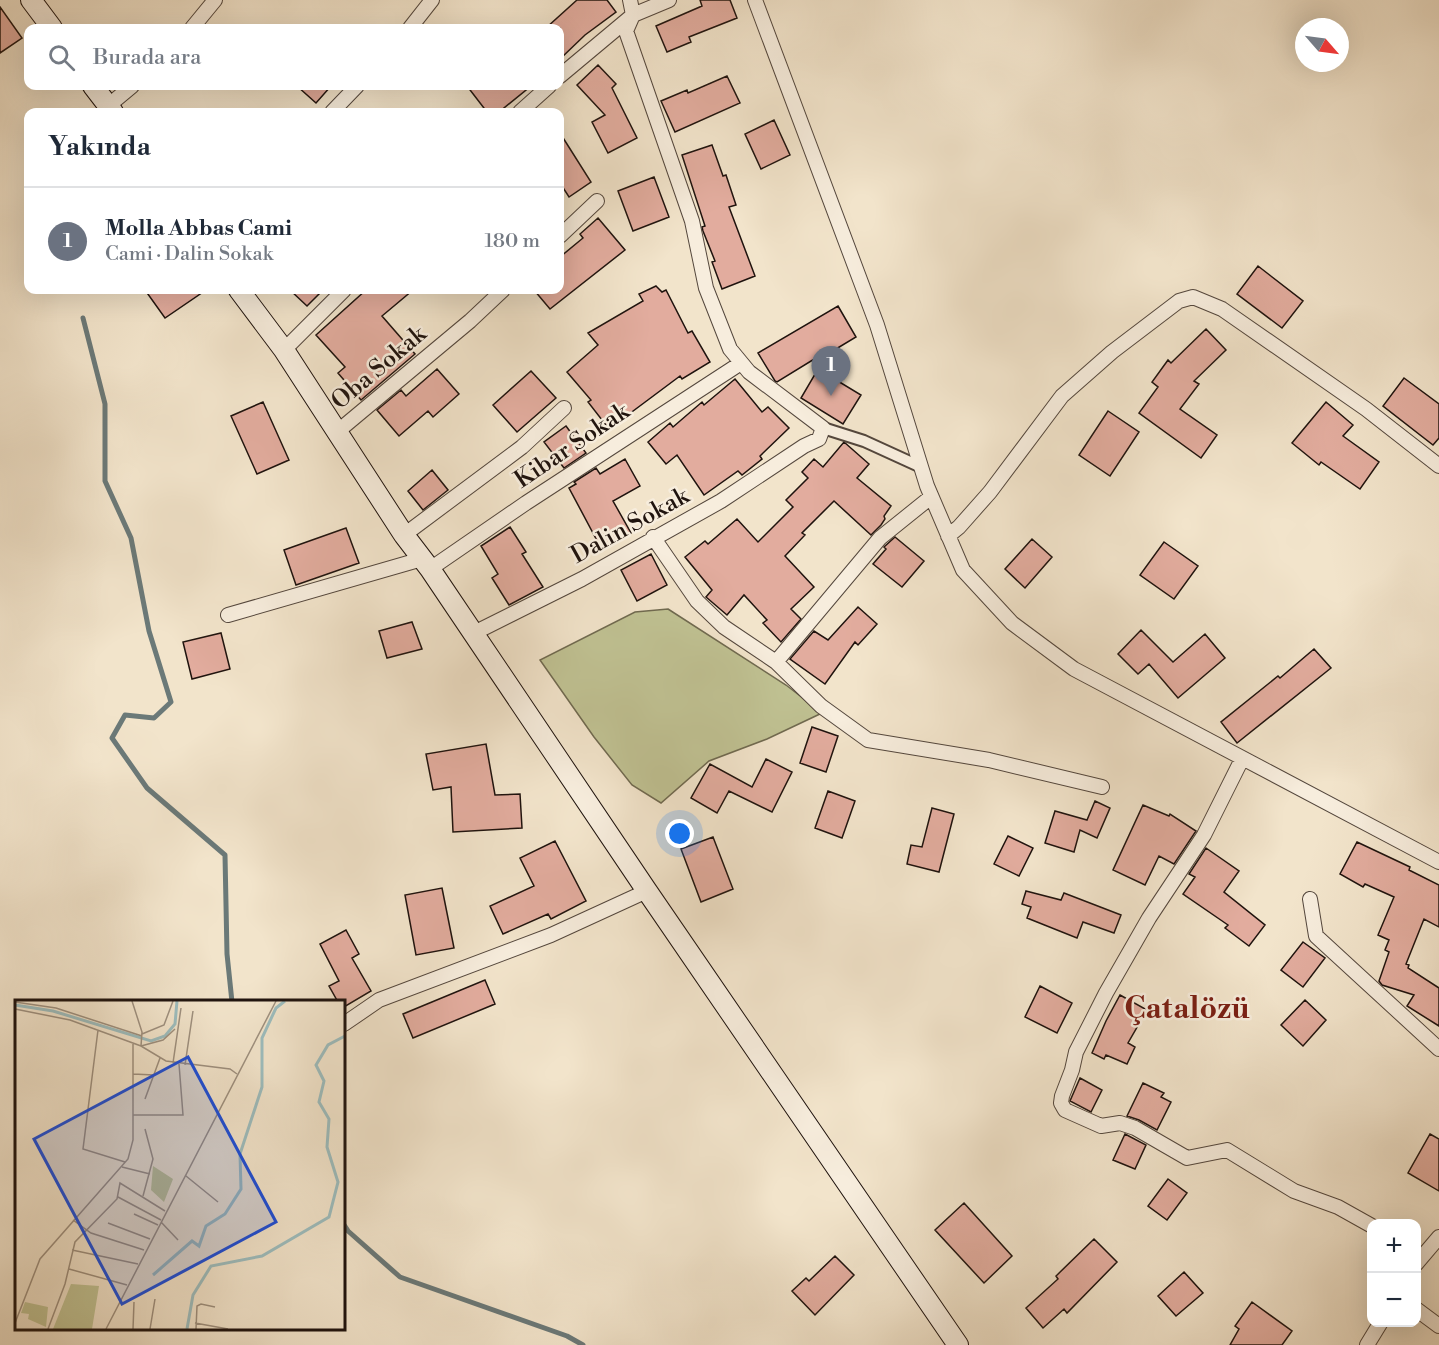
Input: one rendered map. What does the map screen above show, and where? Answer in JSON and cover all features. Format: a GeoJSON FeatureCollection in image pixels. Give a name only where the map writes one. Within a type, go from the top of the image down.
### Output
{"type":"FeatureCollection","features":[{"type":"Feature","properties":{"kind":"main road"},"geometry":{"type":"LineString","coordinates":[[32,0],[50,24]]}},
{"type":"Feature","properties":{"kind":"main road"},"geometry":{"type":"LineString","coordinates":[[96,90],[109,108]]}},
{"type":"Feature","properties":{"kind":"main road"},"geometry":{"type":"LineString","coordinates":[[242,294],[284,350],[404,535],[958,1345]]}},
{"type":"Feature","properties":{"kind":"street"},"geometry":{"type":"LineString","coordinates":[[195,24],[215,0]]}},
{"type":"Feature","properties":{"kind":"street"},"geometry":{"type":"LineString","coordinates":[[413,24],[432,0]]}},
{"type":"Feature","properties":{"kind":"street"},"geometry":{"type":"LineString","coordinates":[[630,0],[633,15],[626,31],[692,221],[706,288],[730,349],[748,372],[823,428],[864,441],[921,467]]}},
{"type":"Feature","properties":{"kind":"street"},"geometry":{"type":"LineString","coordinates":[[564,73],[633,15],[669,0]]}},
{"type":"Feature","properties":{"kind":"street"},"geometry":{"type":"LineString","coordinates":[[755,0],[877,325],[931,497],[963,570],[1012,623],[1074,669],[1439,862]]}},
{"type":"Feature","properties":{"kind":"street"},"geometry":{"type":"LineString","coordinates":[[111,108],[128,90]]}},
{"type":"Feature","properties":{"kind":"street"},"geometry":{"type":"LineString","coordinates":[[336,108],[353,90]]}},
{"type":"Feature","properties":{"kind":"street"},"geometry":{"type":"LineString","coordinates":[[524,108],[545,90]]}},
{"type":"Feature","properties":{"kind":"street"},"geometry":{"type":"LineString","coordinates":[[564,232],[597,201]]}},
{"type":"Feature","properties":{"kind":"street"},"geometry":{"type":"LineString","coordinates":[[284,350],[340,294]]}},
{"type":"Feature","properties":{"kind":"street","name":"Oba Sokak"},"geometry":{"type":"LineString","coordinates":[[337,432],[470,321],[499,294]]}},
{"type":"Feature","properties":{"kind":"street"},"geometry":{"type":"LineString","coordinates":[[948,536],[990,492],[1062,396],[1112,352],[1179,301],[1193,297],[1222,309],[1366,410],[1439,466]]}},
{"type":"Feature","properties":{"kind":"street","name":"Kibar Sokak"},"geometry":{"type":"LineString","coordinates":[[228,615],[426,564],[526,503],[741,363]]}},
{"type":"Feature","properties":{"kind":"street"},"geometry":{"type":"LineString","coordinates":[[404,535],[522,447],[564,408]]}},
{"type":"Feature","properties":{"kind":"street","name":"Dalin Sokak"},"geometry":{"type":"LineString","coordinates":[[472,634],[582,579],[653,537],[721,501],[804,446],[819,439],[823,428]]}},
{"type":"Feature","properties":{"kind":"street"},"geometry":{"type":"LineString","coordinates":[[776,662],[880,538],[931,497]]}},
{"type":"Feature","properties":{"kind":"street"},"geometry":{"type":"LineString","coordinates":[[653,537],[697,602],[724,627],[776,662],[821,706],[868,740],[989,760],[1102,787]]}},
{"type":"Feature","properties":{"kind":"street"},"geometry":{"type":"LineString","coordinates":[[1242,759],[1204,835],[1149,918],[1106,993],[1076,1052],[1061,1102],[1065,1110],[1101,1126],[1120,1124],[1135,1128],[1187,1158],[1227,1150],[1294,1191],[1338,1207],[1367,1224]]}},
{"type":"Feature","properties":{"kind":"street"},"geometry":{"type":"LineString","coordinates":[[345,1023],[379,1000],[551,935],[646,891]]}},
{"type":"Feature","properties":{"kind":"street"},"geometry":{"type":"LineString","coordinates":[[1310,899],[1316,936],[1438,1047]]}},
{"type":"Feature","properties":{"kind":"street"},"geometry":{"type":"LineString","coordinates":[[1421,1257],[1439,1237]]}},
{"type":"Feature","properties":{"kind":"street"},"geometry":{"type":"LineString","coordinates":[[1421,1313],[1439,1326]]}},
{"type":"Feature","properties":{"kind":"street"},"geometry":{"type":"LineString","coordinates":[[1367,1345],[1378,1327]]}},
{"type":"Feature","properties":{"kind":"green space"},"geometry":{"type":"Polygon","coordinates":[[[668,609],[786,685],[822,713],[767,739],[709,761],[661,803],[632,785],[594,737],[540,660],[635,612],[668,609]]]}},
{"type":"Feature","properties":{"kind":"building"},"geometry":{"type":"Polygon","coordinates":[[[577,0],[607,0],[616,12],[585,35],[564,55],[564,24],[550,24],[577,0]]]}},
{"type":"Feature","properties":{"kind":"building"},"geometry":{"type":"Polygon","coordinates":[[[700,0],[730,0],[737,18],[689,37],[691,42],[667,52],[656,26],[702,6],[700,0]]]}},
{"type":"Feature","properties":{"kind":"building"},"geometry":{"type":"Polygon","coordinates":[[[0,7],[22,38],[0,53],[0,7]]]}},
{"type":"Feature","properties":{"kind":"building"},"geometry":{"type":"Polygon","coordinates":[[[598,65],[616,84],[612,88],[637,138],[608,153],[592,122],[605,115],[577,85],[598,65]]]}},
{"type":"Feature","properties":{"kind":"building"},"geometry":{"type":"Polygon","coordinates":[[[727,76],[740,103],[675,132],[661,101],[687,90],[688,93],[727,76]]]}},
{"type":"Feature","properties":{"kind":"building"},"geometry":{"type":"Polygon","coordinates":[[[301,90],[327,90],[316,103],[301,90]]]}},
{"type":"Feature","properties":{"kind":"building"},"geometry":{"type":"Polygon","coordinates":[[[470,90],[526,90],[504,108],[484,108],[470,90]]]}},
{"type":"Feature","properties":{"kind":"building"},"geometry":{"type":"Polygon","coordinates":[[[774,120],[790,155],[761,169],[745,134],[774,120]]]}},
{"type":"Feature","properties":{"kind":"building"},"geometry":{"type":"Polygon","coordinates":[[[564,139],[591,182],[569,197],[564,189],[564,139]]]}},
{"type":"Feature","properties":{"kind":"building"},"geometry":{"type":"Polygon","coordinates":[[[712,145],[723,176],[726,175],[736,205],[729,207],[755,276],[722,289],[712,262],[715,261],[703,231],[702,227],[705,226],[682,155],[712,145]]]}},
{"type":"Feature","properties":{"kind":"building"},"geometry":{"type":"Polygon","coordinates":[[[654,177],[669,217],[633,231],[618,191],[654,177]]]}},
{"type":"Feature","properties":{"kind":"building"},"geometry":{"type":"Polygon","coordinates":[[[598,218],[625,250],[550,309],[537,294],[564,294],[564,254],[583,238],[580,234],[598,218]]]}},
{"type":"Feature","properties":{"kind":"building"},"geometry":{"type":"Polygon","coordinates":[[[1258,266],[1303,301],[1282,328],[1237,294],[1258,266]]]}},
{"type":"Feature","properties":{"kind":"building"},"geometry":{"type":"Polygon","coordinates":[[[656,286],[662,292],[666,290],[688,333],[692,331],[710,362],[682,379],[680,376],[609,429],[588,402],[591,400],[567,372],[598,345],[588,333],[643,301],[639,294],[656,286]]]}},
{"type":"Feature","properties":{"kind":"building"},"geometry":{"type":"Polygon","coordinates":[[[148,294],[200,294],[165,318],[148,294]]]}},
{"type":"Feature","properties":{"kind":"building"},"geometry":{"type":"Polygon","coordinates":[[[294,294],[319,294],[307,306],[294,294]]]}},
{"type":"Feature","properties":{"kind":"building"},"geometry":{"type":"Polygon","coordinates":[[[362,294],[408,294],[382,316],[415,354],[361,400],[338,373],[345,367],[316,335],[362,294]]]}},
{"type":"Feature","properties":{"kind":"building"},"geometry":{"type":"Polygon","coordinates":[[[838,306],[856,337],[826,355],[829,350],[777,382],[775,381],[758,353],[838,306]]]}},
{"type":"Feature","properties":{"kind":"building"},"geometry":{"type":"Polygon","coordinates":[[[1206,329],[1226,350],[1194,381],[1199,384],[1180,409],[1217,435],[1201,458],[1139,413],[1158,387],[1152,382],[1168,360],[1171,363],[1206,329]]]}},
{"type":"Feature","properties":{"kind":"building"},"geometry":{"type":"Polygon","coordinates":[[[437,369],[459,394],[433,417],[428,411],[399,436],[377,410],[401,390],[406,396],[437,369]]]}},
{"type":"Feature","properties":{"kind":"building"},"geometry":{"type":"Polygon","coordinates":[[[818,369],[861,395],[843,424],[801,398],[818,369]]]}},
{"type":"Feature","properties":{"kind":"building"},"geometry":{"type":"Polygon","coordinates":[[[531,371],[556,398],[517,432],[493,405],[531,371]]]}},
{"type":"Feature","properties":{"kind":"building"},"geometry":{"type":"Polygon","coordinates":[[[1404,378],[1439,404],[1439,438],[1433,445],[1383,406],[1404,378]]]}},
{"type":"Feature","properties":{"kind":"building"},"geometry":{"type":"Polygon","coordinates":[[[735,379],[762,412],[768,407],[789,428],[760,456],[762,459],[742,475],[738,471],[704,495],[677,455],[666,464],[648,442],[670,423],[673,427],[702,402],[704,405],[735,379]]]}},
{"type":"Feature","properties":{"kind":"building"},"geometry":{"type":"Polygon","coordinates":[[[263,402],[289,460],[257,474],[231,416],[263,402]]]}},
{"type":"Feature","properties":{"kind":"building"},"geometry":{"type":"Polygon","coordinates":[[[1326,402],[1353,425],[1343,436],[1379,462],[1360,489],[1321,462],[1319,465],[1292,443],[1326,402]]]}},
{"type":"Feature","properties":{"kind":"building"},"geometry":{"type":"Polygon","coordinates":[[[1108,411],[1139,432],[1110,476],[1079,455],[1108,411]]]}},
{"type":"Feature","properties":{"kind":"building"},"geometry":{"type":"Polygon","coordinates":[[[566,426],[586,453],[564,468],[544,442],[566,426]]]}},
{"type":"Feature","properties":{"kind":"building"},"geometry":{"type":"Polygon","coordinates":[[[844,442],[869,464],[857,478],[891,506],[881,525],[871,535],[834,501],[802,533],[805,535],[785,556],[814,587],[791,609],[801,619],[781,642],[763,623],[767,620],[744,595],[727,615],[706,597],[712,590],[685,557],[705,541],[708,544],[737,519],[758,542],[793,507],[786,500],[808,478],[802,472],[814,459],[823,467],[844,442]]]}},
{"type":"Feature","properties":{"kind":"building"},"geometry":{"type":"Polygon","coordinates":[[[625,459],[640,486],[613,501],[631,533],[602,550],[569,488],[576,484],[574,482],[596,468],[600,474],[625,459]]]}},
{"type":"Feature","properties":{"kind":"building"},"geometry":{"type":"Polygon","coordinates":[[[432,470],[448,490],[423,510],[408,491],[432,470]]]}},
{"type":"Feature","properties":{"kind":"building"},"geometry":{"type":"Polygon","coordinates":[[[510,527],[526,552],[522,554],[543,587],[509,605],[492,578],[498,574],[481,546],[510,527]]]}},
{"type":"Feature","properties":{"kind":"building"},"geometry":{"type":"Polygon","coordinates":[[[346,528],[359,563],[296,585],[284,550],[346,528]]]}},
{"type":"Feature","properties":{"kind":"building"},"geometry":{"type":"Polygon","coordinates":[[[895,537],[924,561],[902,587],[873,564],[886,549],[884,547],[895,537]]]}},
{"type":"Feature","properties":{"kind":"building"},"geometry":{"type":"Polygon","coordinates":[[[1032,539],[1052,557],[1025,588],[1005,569],[1032,539]]]}},
{"type":"Feature","properties":{"kind":"building"},"geometry":{"type":"Polygon","coordinates":[[[1164,542],[1198,566],[1174,599],[1140,575],[1164,542]]]}},
{"type":"Feature","properties":{"kind":"building"},"geometry":{"type":"Polygon","coordinates":[[[651,554],[667,585],[637,601],[621,570],[651,554]]]}},
{"type":"Feature","properties":{"kind":"building"},"geometry":{"type":"Polygon","coordinates":[[[858,607],[877,624],[858,645],[855,642],[825,684],[790,659],[814,631],[828,640],[858,607]]]}},
{"type":"Feature","properties":{"kind":"building"},"geometry":{"type":"Polygon","coordinates":[[[412,622],[422,649],[387,658],[379,631],[412,622]]]}},
{"type":"Feature","properties":{"kind":"building"},"geometry":{"type":"Polygon","coordinates":[[[1141,630],[1173,662],[1205,634],[1225,658],[1178,698],[1149,664],[1138,674],[1118,654],[1141,630]]]}},
{"type":"Feature","properties":{"kind":"building"},"geometry":{"type":"Polygon","coordinates":[[[221,633],[230,669],[192,679],[183,642],[221,633]]]}},
{"type":"Feature","properties":{"kind":"building"},"geometry":{"type":"Polygon","coordinates":[[[1314,649],[1331,668],[1237,743],[1221,722],[1278,676],[1280,678],[1314,649]]]}},
{"type":"Feature","properties":{"kind":"building"},"geometry":{"type":"Polygon","coordinates":[[[812,727],[838,736],[826,772],[800,763],[812,727]]]}},
{"type":"Feature","properties":{"kind":"building"},"geometry":{"type":"Polygon","coordinates":[[[486,744],[495,795],[520,794],[522,828],[453,832],[451,787],[433,790],[426,754],[486,744]]]}},
{"type":"Feature","properties":{"kind":"building"},"geometry":{"type":"Polygon","coordinates":[[[766,759],[792,772],[772,812],[729,791],[717,813],[691,798],[710,764],[752,787],[766,759]]]}},
{"type":"Feature","properties":{"kind":"building"},"geometry":{"type":"Polygon","coordinates":[[[828,791],[855,801],[842,838],[815,828],[828,791]]]}},
{"type":"Feature","properties":{"kind":"building"},"geometry":{"type":"Polygon","coordinates":[[[1095,801],[1110,808],[1097,838],[1080,830],[1074,852],[1045,843],[1055,811],[1087,820],[1095,801]]]}},
{"type":"Feature","properties":{"kind":"building"},"geometry":{"type":"Polygon","coordinates":[[[1143,805],[1169,816],[1170,814],[1196,831],[1174,864],[1159,856],[1145,885],[1113,870],[1143,805]]]}},
{"type":"Feature","properties":{"kind":"building"},"geometry":{"type":"Polygon","coordinates":[[[932,808],[954,814],[939,872],[907,864],[911,845],[922,847],[932,808]]]}},
{"type":"Feature","properties":{"kind":"building"},"geometry":{"type":"Polygon","coordinates":[[[1008,836],[1033,848],[1019,876],[994,864],[1008,836]]]}},
{"type":"Feature","properties":{"kind":"building"},"geometry":{"type":"Polygon","coordinates":[[[713,837],[733,889],[701,902],[681,849],[713,837]]]}},
{"type":"Feature","properties":{"kind":"building"},"geometry":{"type":"Polygon","coordinates":[[[555,841],[586,901],[551,919],[548,914],[503,934],[490,906],[534,886],[520,858],[555,841]]]}},
{"type":"Feature","properties":{"kind":"building"},"geometry":{"type":"Polygon","coordinates":[[[1357,842],[1410,867],[1409,870],[1439,885],[1439,927],[1424,919],[1406,964],[1409,965],[1408,968],[1439,988],[1439,1026],[1407,1006],[1414,995],[1382,985],[1379,981],[1389,952],[1385,950],[1389,940],[1378,935],[1394,897],[1365,884],[1363,887],[1340,874],[1357,842]]]}},
{"type":"Feature","properties":{"kind":"building"},"geometry":{"type":"Polygon","coordinates":[[[1206,848],[1239,871],[1224,892],[1265,925],[1249,946],[1225,928],[1228,925],[1183,894],[1195,877],[1189,874],[1206,848]]]}},
{"type":"Feature","properties":{"kind":"building"},"geometry":{"type":"Polygon","coordinates":[[[442,888],[454,948],[416,955],[405,895],[442,888]]]}},
{"type":"Feature","properties":{"kind":"building"},"geometry":{"type":"Polygon","coordinates":[[[1026,891],[1061,900],[1064,893],[1121,915],[1114,933],[1083,922],[1077,938],[1027,918],[1031,907],[1022,904],[1026,891]]]}},
{"type":"Feature","properties":{"kind":"building"},"geometry":{"type":"Polygon","coordinates":[[[346,930],[359,954],[352,958],[371,991],[345,1006],[345,1000],[337,1000],[329,986],[339,981],[320,944],[346,930]]]}},
{"type":"Feature","properties":{"kind":"building"},"geometry":{"type":"Polygon","coordinates":[[[1303,942],[1325,958],[1303,987],[1281,970],[1303,942]]]}},
{"type":"Feature","properties":{"kind":"building"},"geometry":{"type":"Polygon","coordinates":[[[485,980],[495,1004],[413,1038],[403,1014],[485,980]]]}},
{"type":"Feature","properties":{"kind":"building"},"geometry":{"type":"Polygon","coordinates":[[[1040,986],[1072,1003],[1057,1033],[1025,1017],[1040,986]]]}},
{"type":"Feature","properties":{"kind":"building"},"geometry":{"type":"Polygon","coordinates":[[[1120,995],[1147,1010],[1128,1043],[1135,1047],[1127,1064],[1106,1055],[1104,1059],[1092,1053],[1120,995]]]}},
{"type":"Feature","properties":{"kind":"building"},"geometry":{"type":"Polygon","coordinates":[[[1305,1000],[1326,1020],[1303,1046],[1281,1025],[1305,1000]]]}},
{"type":"Feature","properties":{"kind":"building"},"geometry":{"type":"Polygon","coordinates":[[[1080,1078],[1102,1090],[1091,1112],[1070,1101],[1080,1078]]]}},
{"type":"Feature","properties":{"kind":"building"},"geometry":{"type":"Polygon","coordinates":[[[1143,1083],[1164,1093],[1161,1097],[1171,1102],[1157,1130],[1127,1116],[1143,1083]]]}},
{"type":"Feature","properties":{"kind":"building"},"geometry":{"type":"Polygon","coordinates":[[[1125,1134],[1146,1145],[1135,1169],[1113,1160],[1125,1134]]]}},
{"type":"Feature","properties":{"kind":"building"},"geometry":{"type":"Polygon","coordinates":[[[1430,1134],[1439,1139],[1439,1191],[1408,1173],[1430,1134]]]}},
{"type":"Feature","properties":{"kind":"building"},"geometry":{"type":"Polygon","coordinates":[[[1168,1179],[1187,1193],[1167,1220],[1148,1206],[1168,1179]]]}},
{"type":"Feature","properties":{"kind":"building"},"geometry":{"type":"Polygon","coordinates":[[[964,1203],[1012,1256],[984,1283],[935,1230],[964,1203]]]}},
{"type":"Feature","properties":{"kind":"building"},"geometry":{"type":"Polygon","coordinates":[[[1094,1239],[1117,1262],[1067,1313],[1064,1309],[1043,1328],[1026,1308],[1058,1279],[1056,1276],[1094,1239]]]}},
{"type":"Feature","properties":{"kind":"building"},"geometry":{"type":"Polygon","coordinates":[[[835,1256],[854,1275],[815,1315],[792,1291],[806,1278],[809,1281],[835,1256]]]}},
{"type":"Feature","properties":{"kind":"building"},"geometry":{"type":"Polygon","coordinates":[[[1184,1272],[1203,1293],[1176,1316],[1158,1296],[1184,1272]]]}},
{"type":"Feature","properties":{"kind":"building"},"geometry":{"type":"Polygon","coordinates":[[[1252,1302],[1292,1331],[1282,1345],[1230,1345],[1239,1329],[1235,1326],[1252,1302]]]}},
{"type":"Feature","properties":{"kind":"waterway"},"geometry":{"type":"LineString","coordinates":[[83,318],[105,404],[105,481],[131,538],[149,631],[171,702],[154,718],[125,715],[112,738],[147,788],[225,855],[227,954],[232,1000]]}},
{"type":"Feature","properties":{"kind":"waterway"},"geometry":{"type":"LineString","coordinates":[[345,1226],[400,1277],[567,1336],[583,1345]]}},
{"type":"Feature","properties":{"kind":"place","name":"Molla Abbas Cami"},"geometry":{"type":"Point","coordinates":[831,396]}},
{"type":"Feature","properties":{"kind":"district","name":"Çatalözü"},"geometry":{"type":"Point","coordinates":[1187,1009]}}]}
